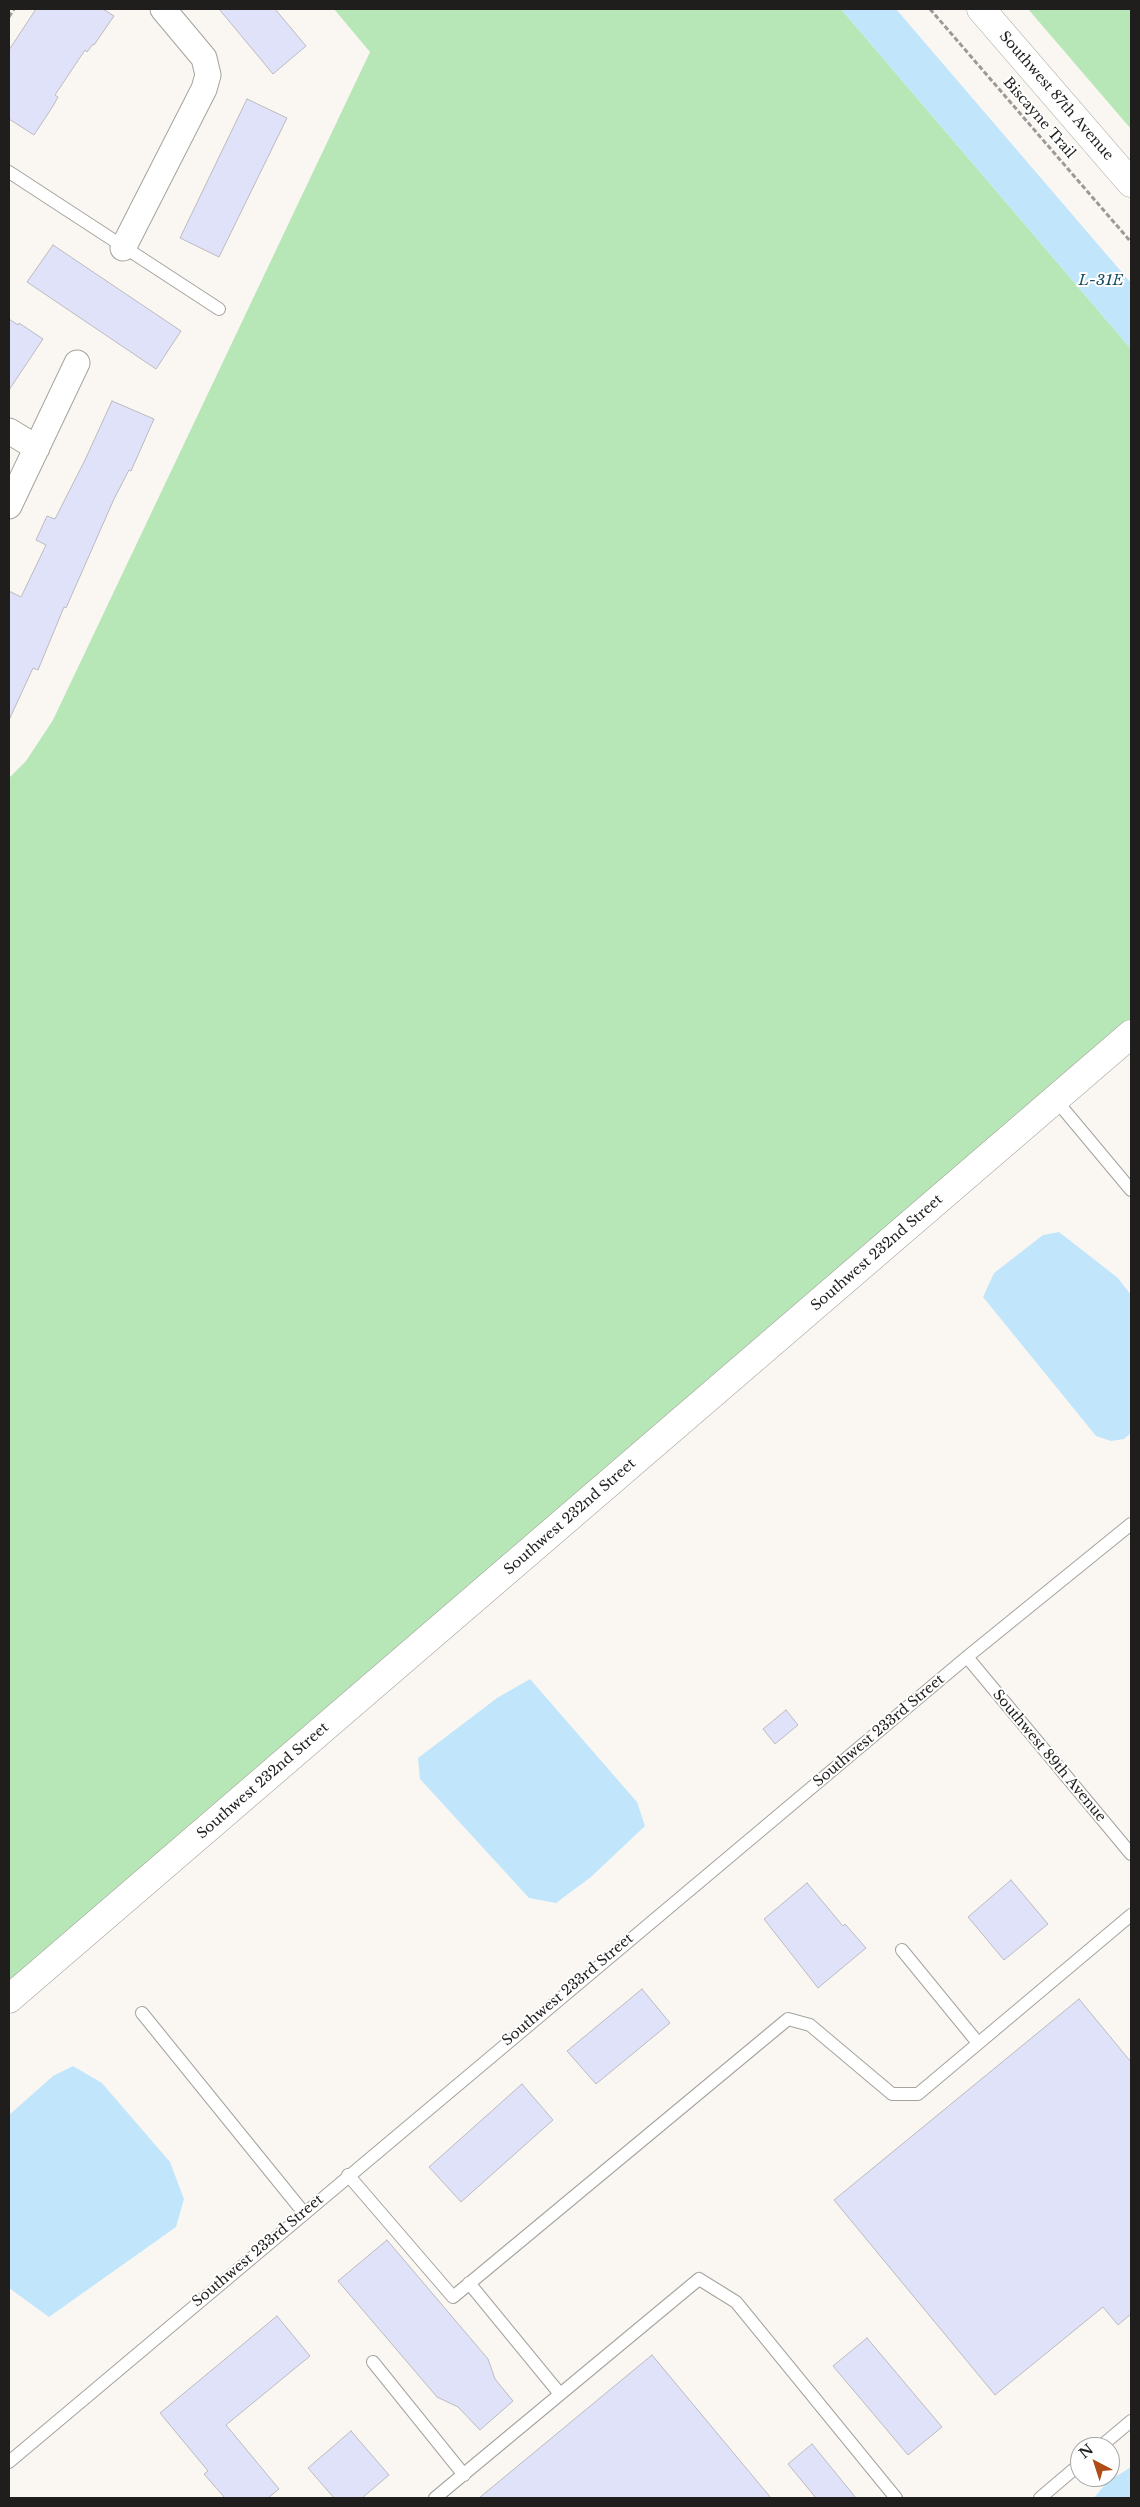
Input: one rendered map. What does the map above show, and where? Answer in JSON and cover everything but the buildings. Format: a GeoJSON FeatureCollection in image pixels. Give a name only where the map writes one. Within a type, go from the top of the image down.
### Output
{"type":"FeatureCollection","features":[{"type":"Feature","properties":{"kind":"street"},"geometry":{"type":"LineString","coordinates":[[123,248],[204,89],[208,75],[204,58],[163,9]]}},
{"type":"Feature","properties":{"kind":"street","name":"Southwest 87th Avenue"},"geometry":{"type":"LineString","coordinates":[[981,9],[1131,183]]}},
{"type":"Feature","properties":{"kind":"street"},"geometry":{"type":"LineString","coordinates":[[9,506],[77,363]]}},
{"type":"Feature","properties":{"kind":"street"},"geometry":{"type":"LineString","coordinates":[[9,431],[37,448]]}},
{"type":"Feature","properties":{"kind":"street","name":"Southwest 232nd Street"},"geometry":{"type":"LineString","coordinates":[[9,1999],[1131,1034]]}},
{"type":"Feature","properties":{"kind":"lane"},"geometry":{"type":"LineString","coordinates":[[9,172],[218,309]]}},
{"type":"Feature","properties":{"kind":"lane"},"geometry":{"type":"LineString","coordinates":[[1055,1099],[1131,1190]]}},
{"type":"Feature","properties":{"kind":"lane","name":"Southwest 233rd Street"},"geometry":{"type":"LineString","coordinates":[[9,2462],[348,2175],[967,1657],[1131,1524]]}},
{"type":"Feature","properties":{"kind":"lane","name":"Southwest 89th Avenue"},"geometry":{"type":"LineString","coordinates":[[967,1657],[1131,1854]]}},
{"type":"Feature","properties":{"kind":"lane"},"geometry":{"type":"LineString","coordinates":[[348,2175],[453,2297],[788,2019],[810,2025],[892,2094],[918,2094],[1131,1915]]}},
{"type":"Feature","properties":{"kind":"lane"},"geometry":{"type":"LineString","coordinates":[[902,1950],[978,2043]]}},
{"type":"Feature","properties":{"kind":"lane"},"geometry":{"type":"LineString","coordinates":[[142,2014],[304,2212]]}},
{"type":"Feature","properties":{"kind":"lane"},"geometry":{"type":"LineString","coordinates":[[435,2498],[699,2279],[736,2302],[896,2498]]}},
{"type":"Feature","properties":{"kind":"lane"},"geometry":{"type":"LineString","coordinates":[[470,2283],[560,2394]]}},
{"type":"Feature","properties":{"kind":"lane"},"geometry":{"type":"LineString","coordinates":[[373,2362],[464,2475]]}},
{"type":"Feature","properties":{"kind":"lane"},"geometry":{"type":"LineString","coordinates":[[1112,2437],[1131,2421]]}},
{"type":"Feature","properties":{"kind":"lane"},"geometry":{"type":"LineString","coordinates":[[1040,2498],[1070,2472]]}},
{"type":"Feature","properties":{"kind":"path"},"geometry":{"type":"LineString","coordinates":[[9,17],[14,9]]}},
{"type":"Feature","properties":{"kind":"path","name":"Biscayne Trail"},"geometry":{"type":"LineString","coordinates":[[930,9],[1131,242]]}},
{"type":"Feature","properties":{"kind":"green space"},"geometry":{"type":"Polygon","coordinates":[[[334,9],[841,9],[1131,349],[1131,1018],[9,1982],[9,778],[26,761],[53,720],[370,52],[334,9]]]}},
{"type":"Feature","properties":{"kind":"green space"},"geometry":{"type":"Polygon","coordinates":[[[1028,9],[1131,9],[1131,129],[1028,9]]]}},
{"type":"Feature","properties":{"kind":"water","name":"L-31E"},"geometry":{"type":"Polygon","coordinates":[[[841,9],[896,9],[1131,283],[1131,349],[841,9]]]}},
{"type":"Feature","properties":{"kind":"water"},"geometry":{"type":"Polygon","coordinates":[[[1059,1232],[1118,1278],[1131,1295],[1131,1433],[1124,1439],[1111,1441],[1096,1436],[983,1297],[994,1273],[1043,1235],[1059,1232]]]}},
{"type":"Feature","properties":{"kind":"water"},"geometry":{"type":"Polygon","coordinates":[[[530,1679],[637,1802],[645,1826],[591,1877],[556,1903],[529,1898],[420,1779],[418,1758],[497,1698],[530,1679]]]}},
{"type":"Feature","properties":{"kind":"water"},"geometry":{"type":"Polygon","coordinates":[[[73,2066],[102,2083],[170,2162],[184,2199],[176,2227],[49,2317],[9,2288],[9,2115],[53,2076],[73,2066]]]}},
{"type":"Feature","properties":{"kind":"water"},"geometry":{"type":"Polygon","coordinates":[[[1131,2467],[1131,2498],[1094,2498],[1103,2487],[1120,2487],[1120,2474],[1131,2467]]]}}]}
